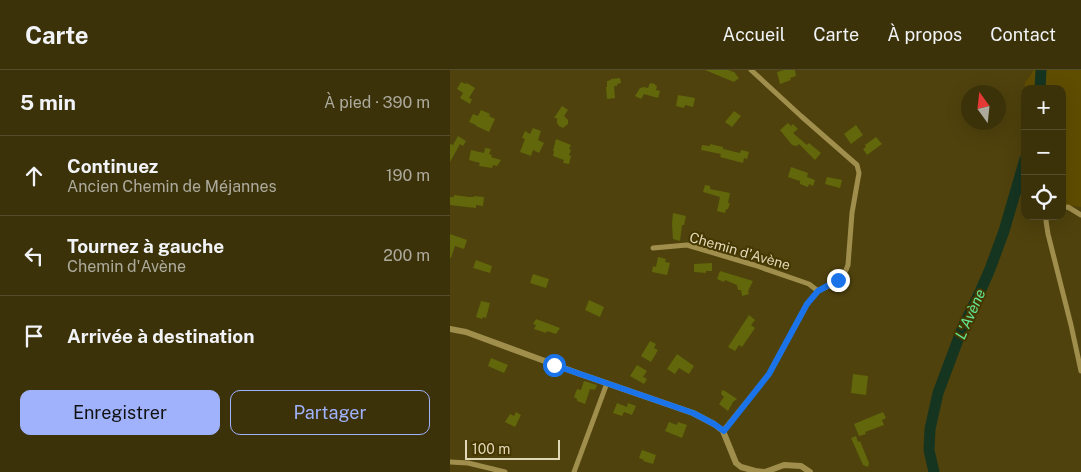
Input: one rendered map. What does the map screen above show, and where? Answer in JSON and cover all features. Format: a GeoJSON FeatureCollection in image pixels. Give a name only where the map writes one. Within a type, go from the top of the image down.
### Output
{"type":"FeatureCollection","features":[{"type":"Feature","properties":{"kind":"street"},"geometry":{"type":"LineString","coordinates":[[724,431],[769,374],[807,304],[818,291],[838,280],[846,270],[852,213],[859,173],[858,165],[751,70]]}},
{"type":"Feature","properties":{"kind":"street"},"geometry":{"type":"LineString","coordinates":[[1066,207],[1081,215]]}},
{"type":"Feature","properties":{"kind":"street"},"geometry":{"type":"LineString","coordinates":[[1046,220],[1081,370]]}},
{"type":"Feature","properties":{"kind":"street","name":"Chemin d'Avène"},"geometry":{"type":"LineString","coordinates":[[653,248],[687,245],[809,284],[818,291]]}},
{"type":"Feature","properties":{"kind":"street"},"geometry":{"type":"LineString","coordinates":[[450,329],[466,332],[693,413],[724,431],[736,463],[741,467],[765,472],[784,465],[801,466],[810,472]]}},
{"type":"Feature","properties":{"kind":"street"},"geometry":{"type":"LineString","coordinates":[[574,472],[608,383]]}},
{"type":"Feature","properties":{"kind":"street"},"geometry":{"type":"LineString","coordinates":[[450,462],[468,463],[505,472]]}},
{"type":"Feature","properties":{"kind":"shaded area"},"geometry":{"type":"Polygon","coordinates":[[[1034,70],[1081,70],[1081,207],[1066,205],[1066,85],[1025,85],[1034,70]]]}},
{"type":"Feature","properties":{"kind":"building"},"geometry":{"type":"Polygon","coordinates":[[[705,70],[728,70],[734,72],[739,78],[734,82],[705,70]]]}},
{"type":"Feature","properties":{"kind":"building"},"geometry":{"type":"Polygon","coordinates":[[[795,70],[796,76],[780,84],[777,72],[795,70]]]}},
{"type":"Feature","properties":{"kind":"building"},"geometry":{"type":"Polygon","coordinates":[[[620,78],[621,83],[614,86],[615,98],[607,99],[607,81],[620,78]]]}},
{"type":"Feature","properties":{"kind":"building"},"geometry":{"type":"Polygon","coordinates":[[[461,82],[475,88],[469,98],[472,99],[470,104],[460,98],[463,93],[457,89],[461,82]]]}},
{"type":"Feature","properties":{"kind":"building"},"geometry":{"type":"Polygon","coordinates":[[[650,83],[655,84],[657,86],[656,90],[660,91],[658,98],[644,94],[641,99],[635,96],[640,88],[648,88],[650,83]]]}},
{"type":"Feature","properties":{"kind":"building"},"geometry":{"type":"Polygon","coordinates":[[[678,95],[695,98],[693,107],[685,105],[684,108],[676,106],[678,95]]]}},
{"type":"Feature","properties":{"kind":"building"},"geometry":{"type":"Polygon","coordinates":[[[562,106],[568,110],[564,116],[568,120],[568,124],[563,128],[557,123],[557,118],[554,118],[562,106]]]}},
{"type":"Feature","properties":{"kind":"building"},"geometry":{"type":"Polygon","coordinates":[[[481,110],[490,114],[489,116],[495,119],[489,132],[469,122],[473,114],[478,116],[481,110]]]}},
{"type":"Feature","properties":{"kind":"building"},"geometry":{"type":"Polygon","coordinates":[[[734,111],[741,116],[732,127],[725,122],[734,111]]]}},
{"type":"Feature","properties":{"kind":"building"},"geometry":{"type":"Polygon","coordinates":[[[788,123],[791,126],[793,124],[798,129],[793,133],[807,145],[809,143],[821,153],[815,160],[799,144],[797,146],[792,145],[780,130],[788,123]]]}},
{"type":"Feature","properties":{"kind":"building"},"geometry":{"type":"Polygon","coordinates":[[[856,125],[863,135],[851,144],[844,134],[856,125]]]}},
{"type":"Feature","properties":{"kind":"building"},"geometry":{"type":"Polygon","coordinates":[[[533,128],[541,131],[538,140],[544,143],[539,153],[533,150],[531,156],[520,152],[525,139],[522,138],[525,131],[530,134],[533,128]]]}},
{"type":"Feature","properties":{"kind":"building"},"geometry":{"type":"Polygon","coordinates":[[[458,136],[466,141],[463,146],[460,144],[450,162],[450,144],[453,145],[458,136]]]}},
{"type":"Feature","properties":{"kind":"building"},"geometry":{"type":"Polygon","coordinates":[[[876,137],[882,144],[867,155],[863,149],[866,147],[865,145],[876,137]]]}},
{"type":"Feature","properties":{"kind":"building"},"geometry":{"type":"Polygon","coordinates":[[[556,139],[571,145],[569,149],[571,150],[569,155],[571,156],[569,164],[563,163],[564,160],[553,156],[556,139]]]}},
{"type":"Feature","properties":{"kind":"building"},"geometry":{"type":"Polygon","coordinates":[[[710,144],[740,153],[741,150],[749,152],[747,159],[744,158],[743,163],[720,157],[721,154],[701,150],[702,145],[710,146],[710,144]]]}},
{"type":"Feature","properties":{"kind":"building"},"geometry":{"type":"Polygon","coordinates":[[[485,148],[491,149],[489,154],[492,155],[491,157],[501,160],[497,166],[493,165],[492,168],[479,166],[480,163],[469,160],[471,150],[484,153],[485,148]]]}},
{"type":"Feature","properties":{"kind":"building"},"geometry":{"type":"Polygon","coordinates":[[[791,167],[808,173],[807,177],[815,180],[813,186],[809,184],[808,187],[800,184],[800,181],[788,177],[791,167]]]}},
{"type":"Feature","properties":{"kind":"building"},"geometry":{"type":"Polygon","coordinates":[[[827,177],[842,180],[840,188],[825,184],[827,177]]]}},
{"type":"Feature","properties":{"kind":"building"},"geometry":{"type":"Polygon","coordinates":[[[705,185],[710,186],[710,189],[730,193],[728,203],[730,203],[725,213],[717,211],[720,197],[703,192],[705,185]]]}},
{"type":"Feature","properties":{"kind":"building"},"geometry":{"type":"Polygon","coordinates":[[[454,195],[484,197],[483,206],[476,205],[476,208],[450,205],[450,197],[454,197],[454,195]]]}},
{"type":"Feature","properties":{"kind":"building"},"geometry":{"type":"Polygon","coordinates":[[[673,213],[686,216],[684,225],[682,225],[680,241],[673,239],[673,213]]]}},
{"type":"Feature","properties":{"kind":"building"},"geometry":{"type":"Polygon","coordinates":[[[450,234],[467,240],[464,249],[455,246],[451,258],[450,258],[450,234]]]}},
{"type":"Feature","properties":{"kind":"building"},"geometry":{"type":"Polygon","coordinates":[[[658,257],[666,259],[665,262],[670,263],[667,275],[652,272],[653,266],[656,267],[658,257]]]}},
{"type":"Feature","properties":{"kind":"building"},"geometry":{"type":"Polygon","coordinates":[[[476,260],[492,266],[490,273],[473,268],[476,260]]]}},
{"type":"Feature","properties":{"kind":"building"},"geometry":{"type":"Polygon","coordinates":[[[712,263],[712,271],[706,271],[706,273],[694,272],[694,264],[712,263]]]}},
{"type":"Feature","properties":{"kind":"building"},"geometry":{"type":"Polygon","coordinates":[[[720,271],[753,281],[748,291],[749,294],[742,296],[741,290],[738,290],[737,285],[717,279],[720,271]]]}},
{"type":"Feature","properties":{"kind":"building"},"geometry":{"type":"Polygon","coordinates":[[[533,274],[549,279],[546,288],[530,283],[533,274]]]}},
{"type":"Feature","properties":{"kind":"building"},"geometry":{"type":"Polygon","coordinates":[[[589,300],[604,307],[600,317],[585,310],[589,300]]]}},
{"type":"Feature","properties":{"kind":"building"},"geometry":{"type":"Polygon","coordinates":[[[481,301],[490,303],[486,318],[483,317],[482,319],[476,317],[481,301]]]}},
{"type":"Feature","properties":{"kind":"building"},"geometry":{"type":"Polygon","coordinates":[[[749,315],[755,320],[751,325],[755,328],[742,347],[739,345],[735,351],[728,347],[749,315]]]}},
{"type":"Feature","properties":{"kind":"building"},"geometry":{"type":"Polygon","coordinates":[[[536,319],[560,328],[556,334],[534,329],[536,325],[533,324],[536,319]]]}},
{"type":"Feature","properties":{"kind":"building"},"geometry":{"type":"Polygon","coordinates":[[[650,341],[656,344],[654,348],[658,350],[651,362],[641,356],[650,341]]]}},
{"type":"Feature","properties":{"kind":"building"},"geometry":{"type":"Polygon","coordinates":[[[677,354],[694,366],[689,374],[679,368],[675,374],[667,369],[677,354]]]}},
{"type":"Feature","properties":{"kind":"building"},"geometry":{"type":"Polygon","coordinates":[[[491,358],[508,365],[504,373],[488,366],[491,358]]]}},
{"type":"Feature","properties":{"kind":"building"},"geometry":{"type":"Polygon","coordinates":[[[637,365],[647,371],[643,377],[647,379],[644,384],[630,376],[637,365]]]}},
{"type":"Feature","properties":{"kind":"building"},"geometry":{"type":"Polygon","coordinates":[[[853,374],[868,376],[866,395],[851,393],[853,374]]]}},
{"type":"Feature","properties":{"kind":"building"},"geometry":{"type":"Polygon","coordinates":[[[584,381],[597,385],[595,390],[590,389],[585,404],[577,401],[574,397],[577,389],[581,390],[584,381]]]}},
{"type":"Feature","properties":{"kind":"building"},"geometry":{"type":"Polygon","coordinates":[[[722,390],[737,399],[728,411],[719,404],[724,397],[721,394],[722,390]]]}},
{"type":"Feature","properties":{"kind":"building"},"geometry":{"type":"Polygon","coordinates":[[[617,403],[627,407],[628,403],[636,406],[632,415],[624,412],[622,416],[613,413],[617,403]]]}},
{"type":"Feature","properties":{"kind":"building"},"geometry":{"type":"Polygon","coordinates":[[[516,412],[521,415],[515,427],[505,422],[510,414],[514,416],[516,412]]]}},
{"type":"Feature","properties":{"kind":"building"},"geometry":{"type":"Polygon","coordinates":[[[883,412],[886,418],[882,420],[884,425],[859,436],[854,424],[883,412]]]}},
{"type":"Feature","properties":{"kind":"building"},"geometry":{"type":"Polygon","coordinates":[[[669,422],[677,425],[678,422],[687,425],[682,438],[665,431],[669,422]]]}},
{"type":"Feature","properties":{"kind":"building"},"geometry":{"type":"Polygon","coordinates":[[[856,436],[869,463],[868,467],[863,465],[851,438],[856,436]]]}},
{"type":"Feature","properties":{"kind":"building"},"geometry":{"type":"Polygon","coordinates":[[[642,450],[656,455],[653,464],[639,458],[642,450]]]}},
{"type":"Feature","properties":{"kind":"waterway","name":"L'Avène"},"geometry":{"type":"LineString","coordinates":[[1040,85],[1041,70]]}},
{"type":"Feature","properties":{"kind":"waterway","name":"L'Avène"},"geometry":{"type":"LineString","coordinates":[[934,472],[929,450],[930,429],[938,393],[962,329],[990,269],[1004,231],[1021,173]]}},
{"type":"Feature","properties":{"kind":"route"},"geometry":{"type":"LineString","coordinates":[[554,365],[693,413],[724,431],[769,374],[807,304],[818,291],[838,280]]}}]}
